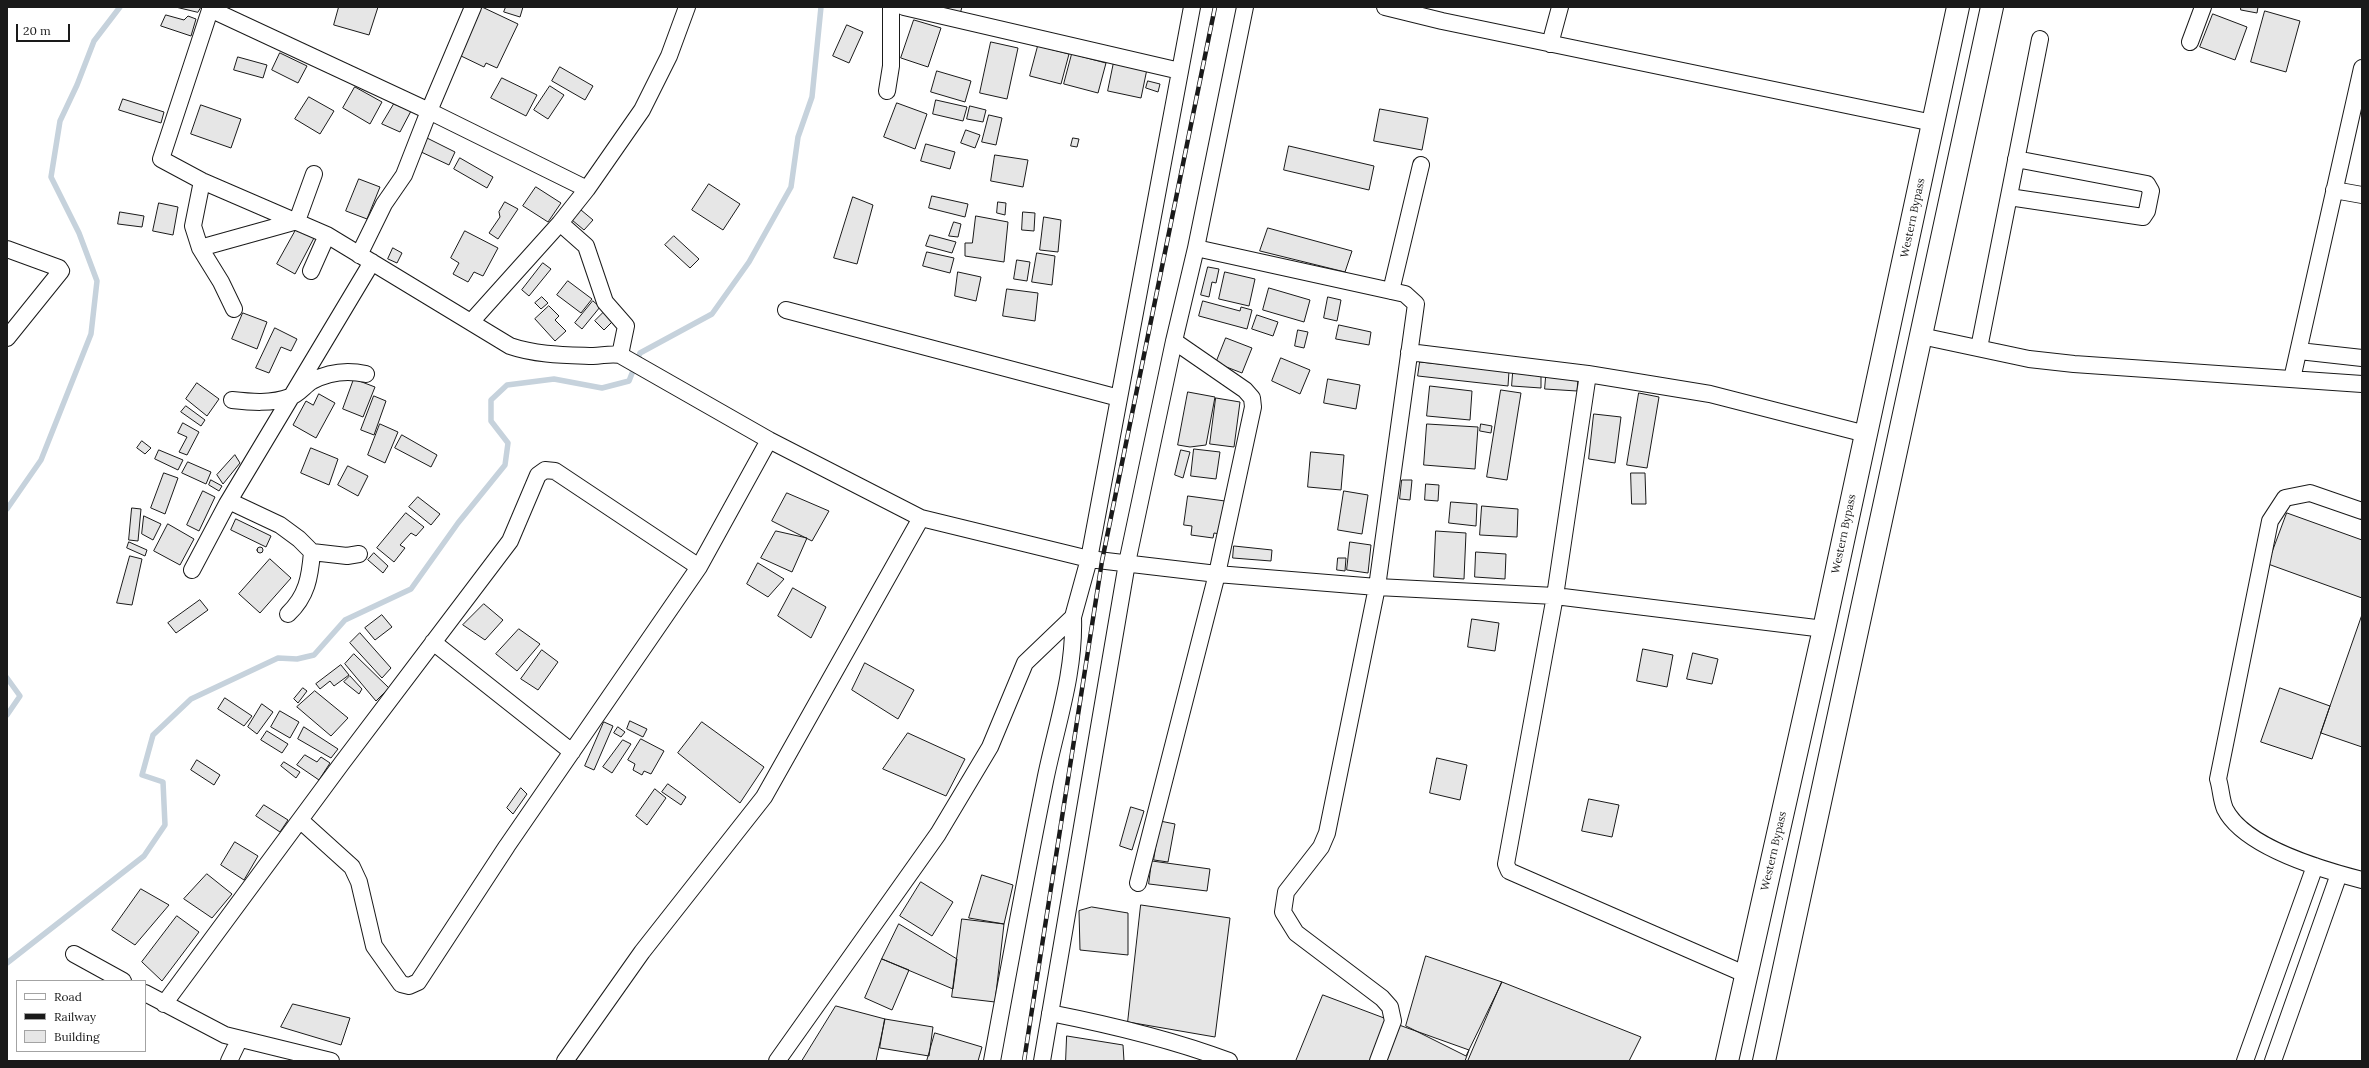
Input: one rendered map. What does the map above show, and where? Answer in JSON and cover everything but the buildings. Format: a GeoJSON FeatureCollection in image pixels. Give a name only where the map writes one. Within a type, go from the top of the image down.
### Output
{"type":"FeatureCollection","features":[{"type":"Feature","properties":{"kind":"main road","name":"Western Bypass"},"geometry":{"type":"LineString","coordinates":[[1728,1061],[1824,629],[1958,7]]}},
{"type":"Feature","properties":{"kind":"main road"},"geometry":{"type":"LineString","coordinates":[[1764,1061],[1992,7]]}},
{"type":"Feature","properties":{"kind":"street"},"geometry":{"type":"LineString","coordinates":[[192,570],[229,501],[291,397],[365,258],[384,204],[402,180],[428,111],[473,7]]}},
{"type":"Feature","properties":{"kind":"street"},"geometry":{"type":"LineString","coordinates":[[471,322],[560,223],[587,190],[642,110],[669,56],[687,7]]}},
{"type":"Feature","properties":{"kind":"street"},"geometry":{"type":"LineString","coordinates":[[887,91],[890,66],[891,7]]}},
{"type":"Feature","properties":{"kind":"street"},"geometry":{"type":"LineString","coordinates":[[904,7],[1180,71]]}},
{"type":"Feature","properties":{"kind":"street"},"geometry":{"type":"LineString","coordinates":[[992,1061],[1045,779],[1064,705],[1072,656],[1073,617],[1089,559],[1192,7]]}},
{"type":"Feature","properties":{"kind":"street"},"geometry":{"type":"LineString","coordinates":[[1042,1061],[1127,563],[1174,341],[1196,248],[1246,7]]}},
{"type":"Feature","properties":{"kind":"street"},"geometry":{"type":"LineString","coordinates":[[1385,7],[1550,44],[1933,122]]}},
{"type":"Feature","properties":{"kind":"street"},"geometry":{"type":"LineString","coordinates":[[1550,44],[1560,7]]}},
{"type":"Feature","properties":{"kind":"street"},"geometry":{"type":"LineString","coordinates":[[2190,42],[2203,7]]}},
{"type":"Feature","properties":{"kind":"street"},"geometry":{"type":"LineString","coordinates":[[587,190],[428,111],[210,8],[161,159],[202,181],[327,235],[510,346],[527,352],[595,356],[611,353],[620,355],[769,440],[921,518],[1089,559],[1218,574],[1377,587],[1555,596],[1824,629]]}},
{"type":"Feature","properties":{"kind":"street"},"geometry":{"type":"LineString","coordinates":[[1979,348],[2040,39]]}},
{"type":"Feature","properties":{"kind":"street"},"geometry":{"type":"LineString","coordinates":[[2292,379],[2362,68]]}},
{"type":"Feature","properties":{"kind":"street"},"geometry":{"type":"LineString","coordinates":[[2009,197],[2143,217],[2147,211],[2151,191],[2147,184],[2016,159]]}},
{"type":"Feature","properties":{"kind":"street"},"geometry":{"type":"LineString","coordinates":[[1391,291],[1421,165]]}},
{"type":"Feature","properties":{"kind":"street"},"geometry":{"type":"LineString","coordinates":[[297,221],[314,174]]}},
{"type":"Feature","properties":{"kind":"street"},"geometry":{"type":"LineString","coordinates":[[202,181],[193,226],[200,248],[221,282],[234,309]]}},
{"type":"Feature","properties":{"kind":"street"},"geometry":{"type":"LineString","coordinates":[[2334,190],[2362,195]]}},
{"type":"Feature","properties":{"kind":"street"},"geometry":{"type":"LineString","coordinates":[[200,248],[297,221]]}},
{"type":"Feature","properties":{"kind":"street"},"geometry":{"type":"LineString","coordinates":[[560,223],[586,246],[605,302],[626,326],[620,355]]}},
{"type":"Feature","properties":{"kind":"street"},"geometry":{"type":"LineString","coordinates":[[311,271],[327,235]]}},
{"type":"Feature","properties":{"kind":"street"},"geometry":{"type":"LineString","coordinates":[[1196,248],[1405,294],[1416,304],[1377,587],[1327,833],[1321,847],[1286,892],[1284,912],[1296,933],[1382,998],[1390,1007],[1394,1014],[1393,1020],[1378,1061]]}},
{"type":"Feature","properties":{"kind":"street"},"geometry":{"type":"LineString","coordinates":[[7,249],[61,270],[7,338]]}},
{"type":"Feature","properties":{"kind":"street"},"geometry":{"type":"LineString","coordinates":[[786,310],[1119,398]]}},
{"type":"Feature","properties":{"kind":"street"},"geometry":{"type":"LineString","coordinates":[[1921,336],[2029,359],[2074,364],[2362,384]]}},
{"type":"Feature","properties":{"kind":"street"},"geometry":{"type":"LineString","coordinates":[[1138,883],[1218,574],[1253,407],[1252,398],[1245,390],[1174,341]]}},
{"type":"Feature","properties":{"kind":"street"},"geometry":{"type":"LineString","coordinates":[[2299,351],[2362,358]]}},
{"type":"Feature","properties":{"kind":"street"},"geometry":{"type":"LineString","coordinates":[[1409,352],[1588,374],[1710,394],[1866,434]]}},
{"type":"Feature","properties":{"kind":"street"},"geometry":{"type":"LineString","coordinates":[[232,400],[257,402],[291,397],[312,381],[335,373],[352,370],[366,374]]}},
{"type":"Feature","properties":{"kind":"street"},"geometry":{"type":"LineString","coordinates":[[1588,374],[1555,596],[1506,864],[1508,871],[1747,975]]}},
{"type":"Feature","properties":{"kind":"street"},"geometry":{"type":"LineString","coordinates":[[300,820],[352,866],[359,882],[374,946],[401,984],[409,986],[418,982],[572,752],[699,568],[769,440]]}},
{"type":"Feature","properties":{"kind":"street"},"geometry":{"type":"LineString","coordinates":[[164,1004],[300,820],[510,541],[538,475],[545,470],[555,471],[699,568]]}},
{"type":"Feature","properties":{"kind":"street"},"geometry":{"type":"LineString","coordinates":[[2362,511],[2310,492],[2285,498],[2270,521],[2218,778],[2226,809],[2244,833],[2314,866],[2362,880]]}},
{"type":"Feature","properties":{"kind":"street"},"geometry":{"type":"LineString","coordinates":[[229,501],[280,525],[299,539],[312,552],[347,556],[359,554]]}},
{"type":"Feature","properties":{"kind":"street"},"geometry":{"type":"LineString","coordinates":[[565,1061],[642,952],[764,796],[921,518]]}},
{"type":"Feature","properties":{"kind":"street"},"geometry":{"type":"LineString","coordinates":[[288,614],[300,603],[310,575],[312,552]]}},
{"type":"Feature","properties":{"kind":"street"},"geometry":{"type":"LineString","coordinates":[[777,1061],[938,834],[990,747],[1025,664],[1073,617]]}},
{"type":"Feature","properties":{"kind":"street"},"geometry":{"type":"LineString","coordinates":[[434,642],[572,752]]}},
{"type":"Feature","properties":{"kind":"street"},"geometry":{"type":"LineString","coordinates":[[2245,1061],[2314,866]]}},
{"type":"Feature","properties":{"kind":"street"},"geometry":{"type":"LineString","coordinates":[[2272,1061],[2339,874]]}},
{"type":"Feature","properties":{"kind":"street"},"geometry":{"type":"LineString","coordinates":[[74,954],[121,980]]}},
{"type":"Feature","properties":{"kind":"street"},"geometry":{"type":"LineString","coordinates":[[146,994],[225,1035],[239,1040],[331,1061]]}},
{"type":"Feature","properties":{"kind":"street"},"geometry":{"type":"LineString","coordinates":[[1050,1013],[1133,1030],[1230,1061]]}},
{"type":"Feature","properties":{"kind":"street"},"geometry":{"type":"LineString","coordinates":[[229,1061],[239,1040]]}},
{"type":"Feature","properties":{"kind":"waterway"},"geometry":{"type":"LineString","coordinates":[[7,509],[41,460],[91,334],[97,281],[79,233],[51,177],[60,121],[77,85],[94,41],[120,7]]}},
{"type":"Feature","properties":{"kind":"waterway"},"geometry":{"type":"LineString","coordinates":[[7,963],[144,856],[165,825],[163,782],[142,775],[153,735],[191,699],[278,658],[297,659],[314,655],[345,620],[411,589],[458,523],[505,465],[508,443],[491,421],[491,400],[507,385],[554,379],[602,388],[629,381],[640,353],[712,314],[749,262],[791,187],[798,137],[812,97],[821,7]]}},
{"type":"Feature","properties":{"kind":"waterway"},"geometry":{"type":"LineString","coordinates":[[7,678],[20,696],[7,715]]}},
{"type":"Feature","properties":{"kind":"railway"},"geometry":{"type":"LineString","coordinates":[[1024,1061],[1102,561],[1215,7]]}}]}
